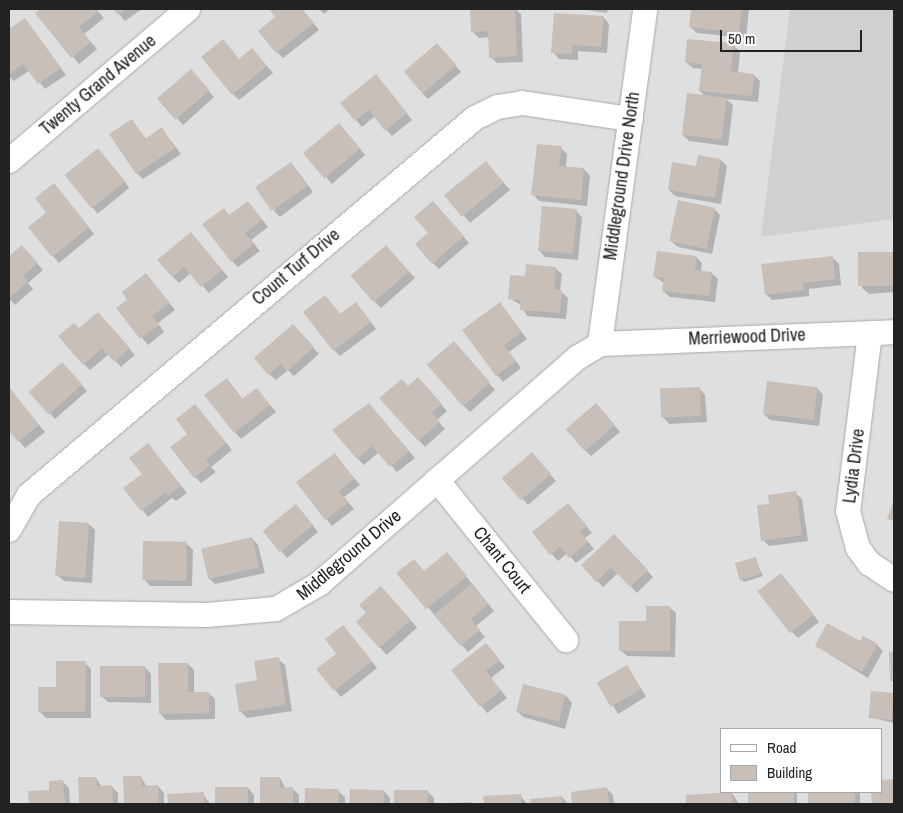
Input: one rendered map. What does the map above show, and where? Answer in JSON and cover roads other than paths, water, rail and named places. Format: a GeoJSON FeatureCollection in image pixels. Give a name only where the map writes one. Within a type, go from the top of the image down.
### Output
{"type":"FeatureCollection","features":[{"type":"Feature","properties":{"kind":"street","name":"Twenty Grand Avenue"},"geometry":{"type":"LineString","coordinates":[[12,151],[188,9]]}},
{"type":"Feature","properties":{"kind":"street","name":"Middleground Drive North"},"geometry":{"type":"LineString","coordinates":[[600,344],[645,9]]}},
{"type":"Feature","properties":{"kind":"street","name":"Count Turf Drive"},"geometry":{"type":"LineString","coordinates":[[9,530],[29,495],[475,118],[498,107],[522,103],[631,119]]}},
{"type":"Feature","properties":{"kind":"street","name":"Merriewood Drive"},"geometry":{"type":"LineString","coordinates":[[600,344],[894,332]]}},
{"type":"Feature","properties":{"kind":"street","name":"Lydia Drive"},"geometry":{"type":"LineString","coordinates":[[870,333],[848,511],[858,548],[869,564],[894,580]]}},
{"type":"Feature","properties":{"kind":"street","name":"Middleground Drive"},"geometry":{"type":"LineString","coordinates":[[9,612],[207,615],[276,609],[319,584],[577,358],[600,344]]}},
{"type":"Feature","properties":{"kind":"street","name":"Chant Court"},"geometry":{"type":"LineString","coordinates":[[437,480],[566,640]]}}]}
